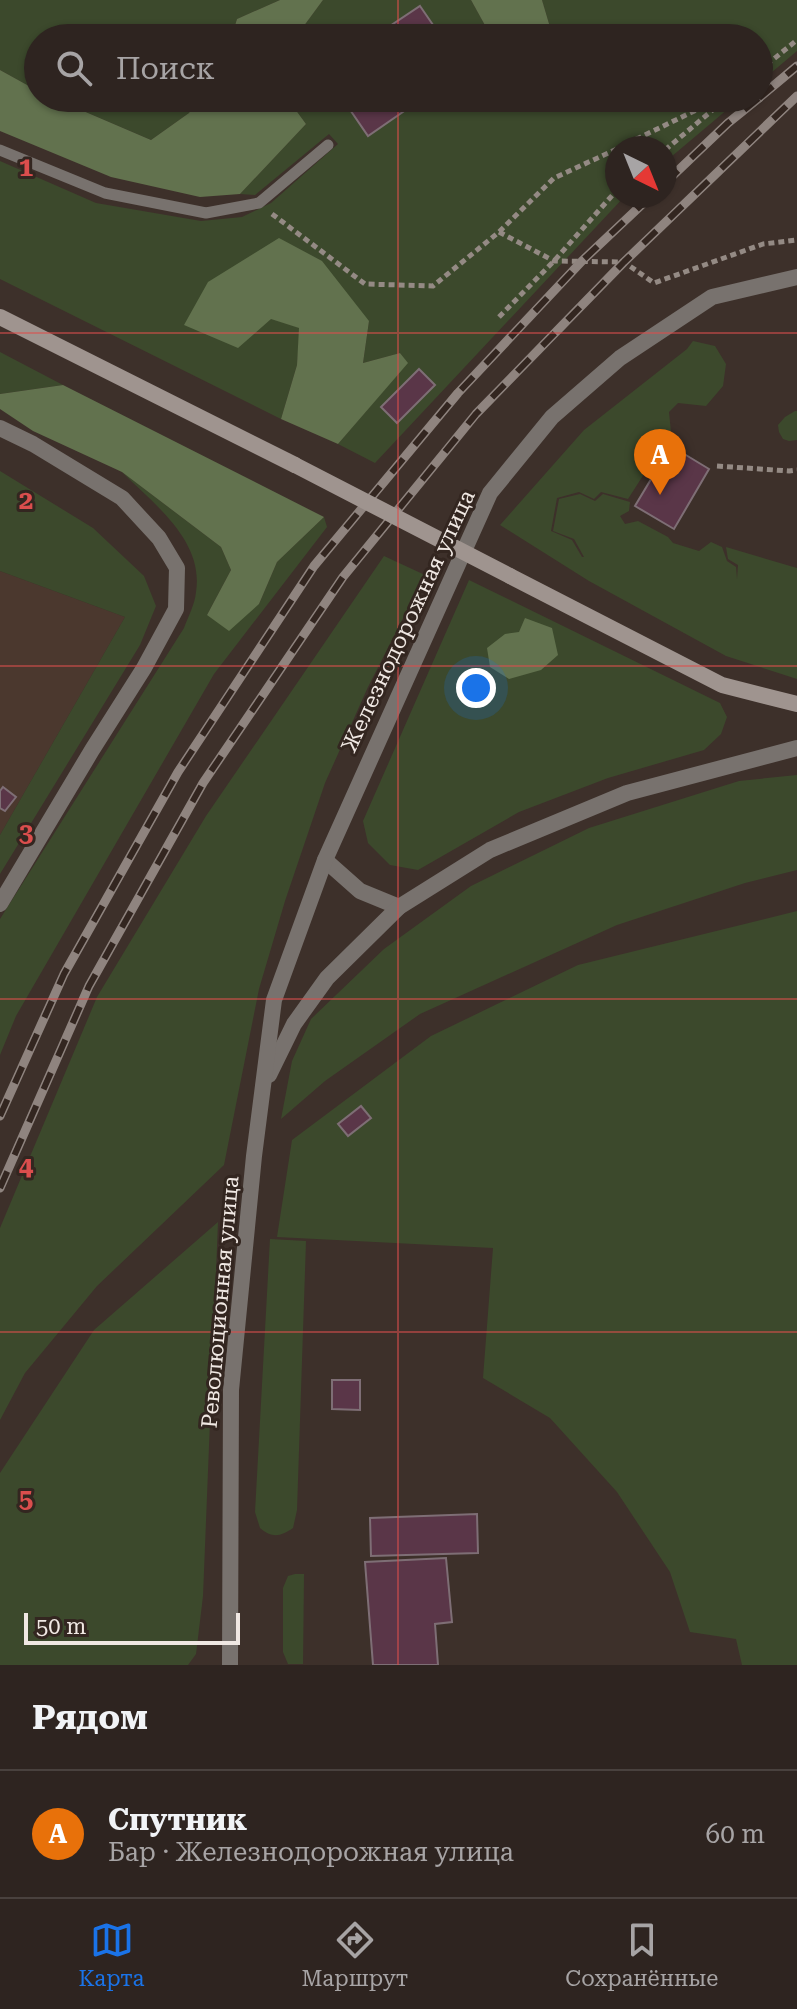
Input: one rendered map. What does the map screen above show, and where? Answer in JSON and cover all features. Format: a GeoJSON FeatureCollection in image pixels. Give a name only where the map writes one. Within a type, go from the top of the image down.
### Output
{"type":"FeatureCollection","features":[{"type":"Feature","properties":{"kind":"main road"},"geometry":{"type":"LineString","coordinates":[[0,317],[722,685],[797,704]]}},
{"type":"Feature","properties":{"kind":"street","name":"Железнодорожная улица"},"geometry":{"type":"LineString","coordinates":[[263,1087],[274,1000],[325,860],[490,493],[552,417],[620,358],[712,297],[797,277]]}},
{"type":"Feature","properties":{"kind":"street"},"geometry":{"type":"LineString","coordinates":[[0,428],[33,444],[122,498],[159,538],[177,568],[176,609],[144,668],[0,904]]}},
{"type":"Feature","properties":{"kind":"street"},"geometry":{"type":"LineString","coordinates":[[263,1087],[294,1024],[327,978],[399,907],[490,850],[627,793],[797,748]]}},
{"type":"Feature","properties":{"kind":"street"},"geometry":{"type":"LineString","coordinates":[[325,860],[360,891],[399,907]]}},
{"type":"Feature","properties":{"kind":"street","name":"Революционная улица"},"geometry":{"type":"LineString","coordinates":[[230,1665],[231,1390],[263,1087]]}},
{"type":"Feature","properties":{"kind":"lane"},"geometry":{"type":"LineString","coordinates":[[0,150],[105,193],[206,213],[259,203],[328,145]]}},
{"type":"Feature","properties":{"kind":"path"},"geometry":{"type":"LineString","coordinates":[[773,60],[797,40]]}},
{"type":"Feature","properties":{"kind":"path"},"geometry":{"type":"LineString","coordinates":[[643,136],[694,112]]}},
{"type":"Feature","properties":{"kind":"path"},"geometry":{"type":"LineString","coordinates":[[677,139],[708,112]]}},
{"type":"Feature","properties":{"kind":"path"},"geometry":{"type":"LineString","coordinates":[[259,203],[365,284],[433,286],[499,232],[554,178],[605,154]]}},
{"type":"Feature","properties":{"kind":"path"},"geometry":{"type":"LineString","coordinates":[[499,317],[605,204]]}},
{"type":"Feature","properties":{"kind":"path"},"geometry":{"type":"LineString","coordinates":[[499,232],[554,261],[624,262],[654,283],[763,244],[797,240]]}},
{"type":"Feature","properties":{"kind":"path"},"geometry":{"type":"LineString","coordinates":[[717,466],[797,470]]}},
{"type":"Feature","properties":{"kind":"shaded area"},"geometry":{"type":"Polygon","coordinates":[[[0,571],[125,617],[0,835],[0,571]]]}},
{"type":"Feature","properties":{"kind":"green space"},"geometry":{"type":"Polygon","coordinates":[[[0,0],[280,0],[237,19],[235,24],[24,24],[24,83],[0,70],[0,0]]]}},
{"type":"Feature","properties":{"kind":"green space"},"geometry":{"type":"Polygon","coordinates":[[[280,0],[323,0],[305,24],[235,24],[237,19],[280,0]]]}},
{"type":"Feature","properties":{"kind":"green space"},"geometry":{"type":"Polygon","coordinates":[[[323,0],[471,0],[484,24],[305,24],[323,0]]]}},
{"type":"Feature","properties":{"kind":"green space"},"geometry":{"type":"Polygon","coordinates":[[[471,0],[542,0],[549,24],[484,24],[471,0]]]}},
{"type":"Feature","properties":{"kind":"green space"},"geometry":{"type":"Polygon","coordinates":[[[542,0],[797,0],[797,51],[773,71],[773,24],[549,24],[542,0]]]}},
{"type":"Feature","properties":{"kind":"green space"},"geometry":{"type":"Polygon","coordinates":[[[0,70],[24,83],[24,112],[86,112],[151,140],[190,112],[297,112],[306,124],[240,194],[200,197],[111,177],[0,131],[0,70]]]}},
{"type":"Feature","properties":{"kind":"green space"},"geometry":{"type":"Polygon","coordinates":[[[86,112],[190,112],[151,140],[86,112]]]}},
{"type":"Feature","properties":{"kind":"green space"},"geometry":{"type":"Polygon","coordinates":[[[297,112],[724,112],[677,152],[677,136],[605,136],[605,208],[614,208],[375,463],[338,444],[407,363],[400,353],[363,363],[369,321],[271,318],[300,328],[297,365],[281,419],[0,279],[0,161],[96,203],[201,221],[242,217],[271,203],[338,144],[329,134],[255,195],[240,194],[306,124],[297,112]]]}},
{"type":"Feature","properties":{"kind":"green space"},"geometry":{"type":"Polygon","coordinates":[[[279,238],[322,261],[369,321],[363,363],[400,353],[408,363],[338,444],[281,419],[297,365],[299,328],[271,319],[238,348],[184,325],[208,282],[279,238]]]}},
{"type":"Feature","properties":{"kind":"green space"},"geometry":{"type":"Polygon","coordinates":[[[693,341],[715,346],[726,364],[723,386],[706,406],[678,403],[669,412],[671,432],[628,499],[601,492],[594,499],[579,492],[557,498],[551,531],[572,540],[584,557],[574,539],[553,531],[559,499],[580,494],[595,501],[603,494],[630,502],[629,511],[620,516],[625,524],[638,521],[668,537],[673,543],[699,551],[711,542],[722,547],[727,561],[736,567],[737,579],[738,565],[728,559],[726,547],[797,568],[797,679],[726,656],[589,581],[500,525],[584,430],[687,349],[693,341]]]}},
{"type":"Feature","properties":{"kind":"green space"},"geometry":{"type":"Polygon","coordinates":[[[0,352],[63,385],[0,394],[0,352]]]}},
{"type":"Feature","properties":{"kind":"green space"},"geometry":{"type":"Polygon","coordinates":[[[63,385],[324,517],[277,562],[259,604],[229,631],[207,615],[231,570],[221,547],[122,472],[33,431],[0,409],[0,394],[63,385]]]}},
{"type":"Feature","properties":{"kind":"green space"},"geometry":{"type":"Polygon","coordinates":[[[795,411],[797,440],[789,441],[783,439],[778,425],[795,411]]]}},
{"type":"Feature","properties":{"kind":"green space"},"geometry":{"type":"Polygon","coordinates":[[[0,471],[93,528],[144,576],[156,606],[140,645],[0,874],[0,835],[125,617],[0,571],[0,471]]]}},
{"type":"Feature","properties":{"kind":"green space"},"geometry":{"type":"Polygon","coordinates":[[[122,472],[221,547],[231,570],[207,615],[259,604],[277,562],[324,517],[327,527],[214,674],[16,1016],[0,1055],[0,919],[184,628],[195,597],[196,574],[185,540],[162,511],[122,472]]]}},
{"type":"Feature","properties":{"kind":"green space"},"geometry":{"type":"Polygon","coordinates":[[[384,556],[425,575],[368,687],[325,783],[259,989],[224,1165],[97,1286],[25,1373],[0,1420],[0,1228],[97,997],[206,816],[384,556]]]}},
{"type":"Feature","properties":{"kind":"green space"},"geometry":{"type":"Polygon","coordinates":[[[469,580],[720,703],[727,717],[721,734],[704,750],[608,778],[519,812],[418,870],[390,865],[368,843],[363,821],[469,580]]]}},
{"type":"Feature","properties":{"kind":"green space"},"geometry":{"type":"Polygon","coordinates":[[[525,618],[552,628],[558,655],[541,670],[509,679],[490,667],[487,648],[505,634],[519,632],[525,618]]]}},
{"type":"Feature","properties":{"kind":"green space"},"geometry":{"type":"Polygon","coordinates":[[[797,775],[797,870],[745,883],[617,925],[420,1014],[325,1081],[281,1119],[292,1061],[311,1019],[384,949],[471,886],[589,828],[739,781],[797,775]]]}},
{"type":"Feature","properties":{"kind":"green space"},"geometry":{"type":"Polygon","coordinates":[[[797,911],[797,1665],[742,1665],[736,1639],[690,1632],[670,1572],[617,1492],[550,1418],[483,1378],[493,1248],[277,1237],[292,1140],[431,1036],[578,965],[797,911]]]}},
{"type":"Feature","properties":{"kind":"green space"},"geometry":{"type":"Polygon","coordinates":[[[218,1222],[203,1596],[196,1654],[188,1665],[0,1665],[0,1473],[94,1330],[218,1222]]]}},
{"type":"Feature","properties":{"kind":"green space"},"geometry":{"type":"Polygon","coordinates":[[[270,1239],[306,1241],[297,1510],[293,1528],[276,1535],[260,1528],[255,1512],[270,1239]]]}},
{"type":"Feature","properties":{"kind":"green space"},"geometry":{"type":"Polygon","coordinates":[[[304,1574],[303,1664],[288,1664],[283,1652],[283,1588],[288,1576],[304,1574]]]}},
{"type":"Feature","properties":{"kind":"building"},"geometry":{"type":"Polygon","coordinates":[[[420,6],[432,24],[393,24],[420,6]]]}},
{"type":"Feature","properties":{"kind":"building"},"geometry":{"type":"Polygon","coordinates":[[[352,112],[403,112],[368,136],[352,112]]]}},
{"type":"Feature","properties":{"kind":"building"},"geometry":{"type":"Polygon","coordinates":[[[419,369],[435,385],[397,423],[381,407],[419,369]]]}},
{"type":"Feature","properties":{"kind":"building"},"geometry":{"type":"Polygon","coordinates":[[[671,446],[709,469],[674,529],[635,506],[671,446]]]}},
{"type":"Feature","properties":{"kind":"building"},"geometry":{"type":"Polygon","coordinates":[[[3,787],[16,797],[5,811],[0,808],[0,791],[3,787]]]}},
{"type":"Feature","properties":{"kind":"building"},"geometry":{"type":"Polygon","coordinates":[[[361,1106],[371,1118],[348,1136],[338,1124],[361,1106]]]}},
{"type":"Feature","properties":{"kind":"building"},"geometry":{"type":"Polygon","coordinates":[[[332,1380],[360,1380],[360,1410],[332,1409],[332,1380]]]}},
{"type":"Feature","properties":{"kind":"building"},"geometry":{"type":"Polygon","coordinates":[[[477,1514],[478,1553],[371,1556],[370,1518],[477,1514]]]}},
{"type":"Feature","properties":{"kind":"building"},"geometry":{"type":"Polygon","coordinates":[[[446,1558],[452,1622],[435,1624],[438,1665],[373,1665],[365,1562],[446,1558]]]}},
{"type":"Feature","properties":{"kind":"railway"},"geometry":{"type":"LineString","coordinates":[[773,86],[797,66]]}},
{"type":"Feature","properties":{"kind":"railway"},"geometry":{"type":"LineString","coordinates":[[0,1188],[89,986],[203,783],[343,577],[476,414],[624,262],[797,96]]}},
{"type":"Feature","properties":{"kind":"railway"},"geometry":{"type":"LineString","coordinates":[[677,172],[742,112]]}},
{"type":"Feature","properties":{"kind":"railway"},"geometry":{"type":"LineString","coordinates":[[0,1116],[64,974],[178,772],[314,566],[458,393],[582,261],[638,208]]}},
{"type":"Feature","properties":{"kind":"place","name":"Спутник"},"geometry":{"type":"Point","coordinates":[660,495]}}]}
